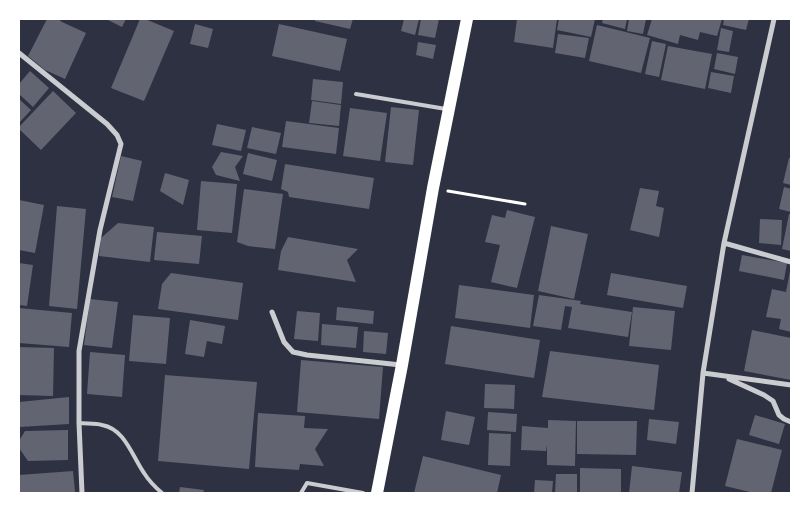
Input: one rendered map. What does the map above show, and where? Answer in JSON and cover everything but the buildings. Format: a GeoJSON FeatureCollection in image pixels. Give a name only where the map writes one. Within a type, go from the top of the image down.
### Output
{"type":"FeatureCollection","features":[{"type":"Feature","properties":{"kind":"main road"},"geometry":{"type":"LineString","coordinates":[[377,493],[448,109],[468,19]]}},
{"type":"Feature","properties":{"kind":"street"},"geometry":{"type":"LineString","coordinates":[[692,493],[702,373],[724,243],[774,19]]}},
{"type":"Feature","properties":{"kind":"street"},"geometry":{"type":"LineString","coordinates":[[19,53],[107,124],[117,135],[121,144],[100,230],[79,351],[79,423],[82,493]]}},
{"type":"Feature","properties":{"kind":"street"},"geometry":{"type":"LineString","coordinates":[[724,243],[791,262]]}},
{"type":"Feature","properties":{"kind":"street"},"geometry":{"type":"LineString","coordinates":[[272,312],[284,342],[293,352],[402,365]]}},
{"type":"Feature","properties":{"kind":"street"},"geometry":{"type":"LineString","coordinates":[[702,373],[791,385]]}},
{"type":"Feature","properties":{"kind":"street"},"geometry":{"type":"LineString","coordinates":[[721,376],[764,395],[773,401],[779,415],[784,420],[791,422]]}},
{"type":"Feature","properties":{"kind":"lane"},"geometry":{"type":"LineString","coordinates":[[356,94],[448,109]]}},
{"type":"Feature","properties":{"kind":"lane"},"geometry":{"type":"LineString","coordinates":[[79,423],[102,425],[112,428],[120,434],[152,485],[162,493]]}},
{"type":"Feature","properties":{"kind":"lane"},"geometry":{"type":"LineString","coordinates":[[301,493],[307,484],[363,493]]}},
{"type":"Feature","properties":{"kind":"path"},"geometry":{"type":"LineString","coordinates":[[433,188],[525,204]]}}]}
